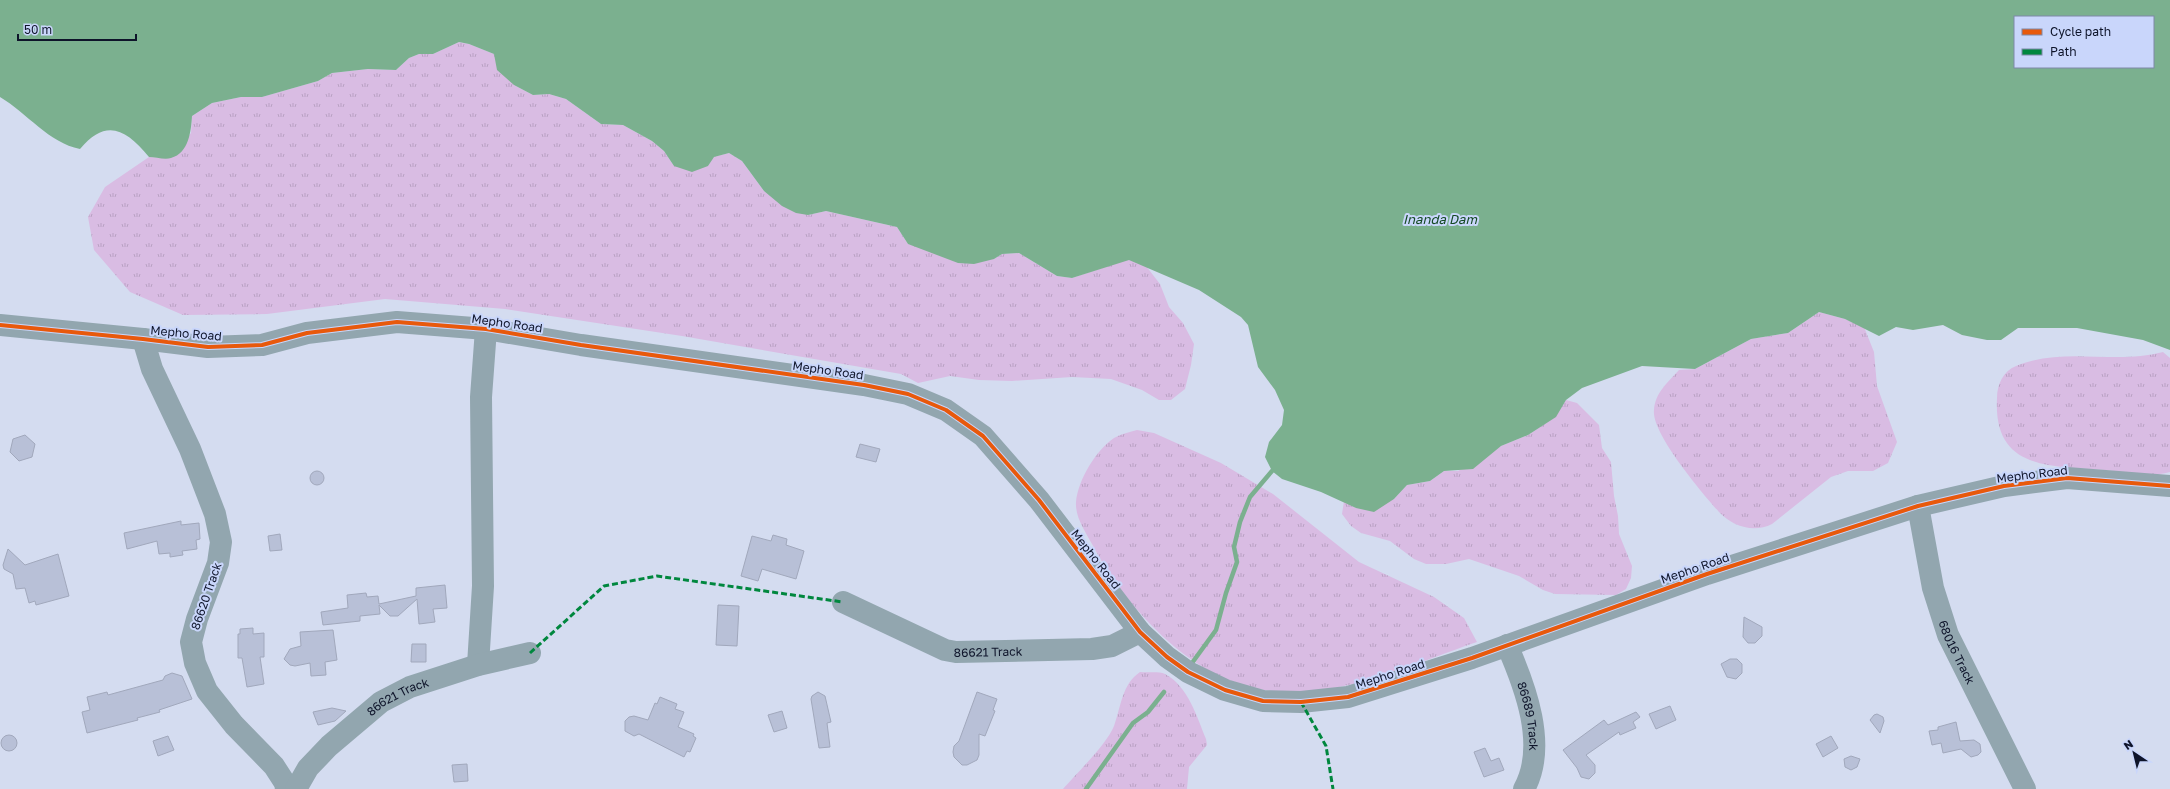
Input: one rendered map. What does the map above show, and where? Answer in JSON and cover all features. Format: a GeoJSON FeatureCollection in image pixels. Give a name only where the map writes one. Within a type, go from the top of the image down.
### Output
{"type":"FeatureCollection","features":[{"type":"Feature","properties":{"kind":"street","name":"Mepho Road"},"geometry":{"type":"LineString","coordinates":[[0,326],[143,339],[208,347],[262,345],[307,333],[397,322],[486,329],[581,345],[864,385],[908,394],[946,410],[983,436],[1038,500],[1140,632],[1167,657],[1188,672],[1225,690],[1263,701],[1301,702],[1348,697],[1507,645],[1707,574],[1918,506],[2004,486],[2067,478],[2114,480],[2170,486]]}},
{"type":"Feature","properties":{"kind":"street"},"geometry":{"type":"LineString","coordinates":[[478,665],[483,586],[481,397],[486,329]]}},
{"type":"Feature","properties":{"kind":"street","name":"86620 Track"},"geometry":{"type":"LineString","coordinates":[[143,339],[152,369],[190,449],[215,514],[221,542],[218,563],[197,618],[191,642],[195,663],[207,692],[234,725],[274,766],[285,783],[286,789]]}},
{"type":"Feature","properties":{"kind":"street","name":"68016 Track"},"geometry":{"type":"LineString","coordinates":[[1918,506],[1933,588],[1948,635],[2025,789]]}},
{"type":"Feature","properties":{"kind":"street","name":"86621 Track"},"geometry":{"type":"LineString","coordinates":[[843,602],[945,650],[956,652],[1092,649],[1112,646],[1140,632]]}},
{"type":"Feature","properties":{"kind":"street","name":"86689 Track"},"geometry":{"type":"LineString","coordinates":[[1507,645],[1522,679],[1531,709],[1534,742],[1531,773],[1524,789]]}},
{"type":"Feature","properties":{"kind":"street","name":"86621 Track"},"geometry":{"type":"LineString","coordinates":[[296,789],[308,768],[329,746],[381,702],[410,687],[478,665],[530,653]]}},
{"type":"Feature","properties":{"kind":"green space"},"geometry":{"type":"Polygon","coordinates":[[[459,42],[469,44],[494,54],[514,85],[533,95],[549,94],[566,99],[601,124],[623,125],[652,141],[664,151],[674,166],[708,166],[713,157],[729,153],[742,161],[764,191],[808,215],[826,211],[897,227],[908,244],[994,259],[1002,254],[1019,253],[1057,276],[1072,278],[1129,259],[1146,266],[1160,284],[1169,307],[1183,323],[1194,344],[1185,389],[1171,400],[1159,400],[1142,390],[1111,379],[1072,377],[1012,381],[979,380],[950,376],[918,383],[901,374],[682,336],[505,309],[385,299],[267,314],[183,315],[130,292],[94,250],[88,217],[105,187],[149,157],[170,158],[191,133],[192,116],[212,103],[241,97],[262,97],[318,81],[332,73],[368,69],[396,70],[409,58],[419,54],[433,54],[459,42]]]}},
{"type":"Feature","properties":{"kind":"green space"},"geometry":{"type":"Polygon","coordinates":[[[1819,312],[1845,319],[1864,327],[1874,352],[1877,386],[1897,442],[1888,463],[1873,471],[1848,471],[1831,477],[1772,524],[1758,528],[1737,525],[1719,512],[1679,463],[1669,448],[1655,420],[1654,410],[1657,398],[1659,393],[1679,370],[1695,369],[1751,339],[1788,333],[1819,312]]]}},
{"type":"Feature","properties":{"kind":"green space"},"geometry":{"type":"Polygon","coordinates":[[[2163,352],[2170,358],[2170,472],[2145,475],[2045,464],[2029,460],[2015,451],[2004,439],[1998,422],[1997,393],[2004,375],[2011,368],[2034,360],[2052,357],[2126,357],[2145,356],[2163,352]]]}},
{"type":"Feature","properties":{"kind":"green space"},"geometry":{"type":"Polygon","coordinates":[[[1566,400],[1577,403],[1599,425],[1602,448],[1611,462],[1619,534],[1632,566],[1631,578],[1626,589],[1616,595],[1555,594],[1543,590],[1519,576],[1469,559],[1446,564],[1426,564],[1414,559],[1390,541],[1361,533],[1351,526],[1342,514],[1344,501],[1356,508],[1394,499],[1407,485],[1430,481],[1444,471],[1458,471],[1501,446],[1528,435],[1555,417],[1566,400]]]}},
{"type":"Feature","properties":{"kind":"green space"},"geometry":{"type":"Polygon","coordinates":[[[1137,430],[1154,433],[1221,463],[1273,494],[1359,562],[1434,597],[1464,618],[1477,642],[1372,679],[1346,686],[1319,690],[1291,692],[1264,690],[1237,683],[1211,672],[1186,655],[1163,636],[1141,614],[1122,591],[1106,567],[1084,529],[1077,513],[1077,493],[1089,466],[1107,443],[1123,434],[1137,430]]]}},
{"type":"Feature","properties":{"kind":"green space"},"geometry":{"type":"Polygon","coordinates":[[[1140,672],[1162,673],[1173,679],[1186,694],[1199,721],[1207,745],[1189,767],[1187,789],[1063,789],[1105,741],[1114,726],[1123,696],[1129,683],[1140,672]]]}},
{"type":"Feature","properties":{"kind":"water","name":"Inanda Dam"},"geometry":{"type":"Polygon","coordinates":[[[0,0],[2170,0],[2170,350],[2143,340],[2077,328],[2018,328],[2001,340],[1987,340],[1962,335],[1943,325],[1913,330],[1896,327],[1879,336],[1845,319],[1819,312],[1788,333],[1751,339],[1695,369],[1642,366],[1582,388],[1566,400],[1556,417],[1528,435],[1501,446],[1473,469],[1444,471],[1430,481],[1407,485],[1394,499],[1374,512],[1356,508],[1321,492],[1282,479],[1272,471],[1265,457],[1269,442],[1282,425],[1284,410],[1275,390],[1258,367],[1248,325],[1241,317],[1199,290],[1129,260],[1072,278],[1057,276],[1019,253],[1002,254],[994,259],[974,264],[958,263],[908,244],[897,227],[826,211],[808,215],[796,213],[782,206],[764,191],[742,161],[729,153],[714,157],[708,166],[692,172],[674,166],[664,151],[652,141],[623,125],[601,124],[566,99],[549,94],[533,95],[514,85],[497,70],[494,54],[469,44],[459,42],[433,54],[419,54],[409,58],[396,70],[368,69],[332,73],[318,81],[262,97],[241,97],[212,103],[192,116],[188,141],[182,151],[169,159],[149,157],[132,140],[124,134],[116,131],[99,133],[89,139],[80,149],[69,146],[48,134],[0,97],[0,0]]]}},
{"type":"Feature","properties":{"kind":"building"},"geometry":{"type":"Polygon","coordinates":[[[25,435],[35,444],[32,457],[19,461],[10,452],[13,439],[25,435]]]}},
{"type":"Feature","properties":{"kind":"building"},"geometry":{"type":"Polygon","coordinates":[[[860,444],[880,449],[876,462],[856,457],[860,444]]]}},
{"type":"Feature","properties":{"kind":"building"},"geometry":{"type":"Polygon","coordinates":[[[314,471],[320,471],[324,475],[324,481],[320,485],[314,485],[310,481],[310,475],[314,471]]]}},
{"type":"Feature","properties":{"kind":"building"},"geometry":{"type":"Polygon","coordinates":[[[181,521],[181,525],[199,523],[200,539],[196,540],[197,549],[182,551],[183,555],[170,557],[170,553],[159,554],[157,541],[127,549],[124,533],[181,521]]]}},
{"type":"Feature","properties":{"kind":"building"},"geometry":{"type":"Polygon","coordinates":[[[280,534],[282,550],[270,551],[268,536],[280,534]]]}},
{"type":"Feature","properties":{"kind":"building"},"geometry":{"type":"Polygon","coordinates":[[[773,535],[787,539],[786,545],[804,551],[796,579],[762,569],[758,581],[741,576],[752,536],[771,541],[773,535]]]}},
{"type":"Feature","properties":{"kind":"building"},"geometry":{"type":"Polygon","coordinates":[[[8,549],[25,565],[58,554],[69,596],[36,605],[35,601],[29,603],[25,588],[16,589],[13,574],[4,569],[3,565],[8,549]]]}},
{"type":"Feature","properties":{"kind":"building"},"geometry":{"type":"Polygon","coordinates":[[[445,585],[447,608],[433,609],[435,622],[419,624],[417,599],[398,616],[390,616],[379,605],[380,614],[360,616],[360,621],[323,625],[321,612],[348,608],[347,595],[366,593],[367,597],[378,596],[379,604],[416,596],[416,588],[445,585]]]}},
{"type":"Feature","properties":{"kind":"building"},"geometry":{"type":"Polygon","coordinates":[[[718,605],[739,606],[737,646],[716,645],[718,605]]]}},
{"type":"Feature","properties":{"kind":"building"},"geometry":{"type":"Polygon","coordinates":[[[1744,617],[1762,627],[1762,636],[1755,643],[1748,643],[1743,637],[1744,617]]]}},
{"type":"Feature","properties":{"kind":"building"},"geometry":{"type":"Polygon","coordinates":[[[253,628],[253,634],[264,633],[264,657],[260,657],[264,684],[247,687],[242,658],[238,658],[238,634],[240,634],[240,629],[253,628]]]}},
{"type":"Feature","properties":{"kind":"building"},"geometry":{"type":"Polygon","coordinates":[[[333,630],[337,660],[325,662],[326,675],[311,676],[310,663],[295,666],[290,665],[284,659],[290,649],[301,646],[300,632],[333,630]]]}},
{"type":"Feature","properties":{"kind":"building"},"geometry":{"type":"Polygon","coordinates":[[[412,644],[426,644],[426,662],[411,662],[412,644]]]}},
{"type":"Feature","properties":{"kind":"building"},"geometry":{"type":"Polygon","coordinates":[[[1730,659],[1737,659],[1742,664],[1742,673],[1736,679],[1727,677],[1721,664],[1730,659]]]}},
{"type":"Feature","properties":{"kind":"building"},"geometry":{"type":"Polygon","coordinates":[[[172,673],[182,676],[192,699],[159,710],[160,712],[137,718],[138,720],[87,733],[82,712],[90,710],[87,697],[107,692],[108,695],[163,680],[165,676],[172,673]]]}},
{"type":"Feature","properties":{"kind":"building"},"geometry":{"type":"Polygon","coordinates":[[[818,692],[825,696],[831,722],[827,723],[830,747],[819,748],[811,699],[812,696],[818,692]]]}},
{"type":"Feature","properties":{"kind":"building"},"geometry":{"type":"Polygon","coordinates":[[[977,692],[997,699],[993,710],[995,711],[985,736],[979,734],[979,755],[977,760],[967,765],[962,765],[954,757],[954,746],[959,741],[977,692]]]}},
{"type":"Feature","properties":{"kind":"building"},"geometry":{"type":"Polygon","coordinates":[[[660,697],[677,704],[675,709],[684,712],[678,727],[694,734],[693,736],[696,738],[690,752],[687,751],[684,757],[639,734],[634,736],[625,731],[625,721],[629,717],[634,716],[648,720],[655,703],[657,704],[660,697]]]}},
{"type":"Feature","properties":{"kind":"building"},"geometry":{"type":"Polygon","coordinates":[[[1670,706],[1676,720],[1656,729],[1649,714],[1670,706]]]}},
{"type":"Feature","properties":{"kind":"building"},"geometry":{"type":"Polygon","coordinates":[[[332,708],[346,711],[335,721],[318,725],[313,712],[332,708]]]}},
{"type":"Feature","properties":{"kind":"building"},"geometry":{"type":"Polygon","coordinates":[[[782,711],[787,728],[774,732],[768,715],[782,711]]]}},
{"type":"Feature","properties":{"kind":"building"},"geometry":{"type":"Polygon","coordinates":[[[1636,712],[1640,717],[1633,722],[1636,728],[1620,735],[1619,732],[1586,755],[1595,765],[1595,773],[1589,779],[1581,777],[1577,768],[1563,750],[1604,720],[1608,725],[1636,712]]]}},
{"type":"Feature","properties":{"kind":"building"},"geometry":{"type":"Polygon","coordinates":[[[1877,714],[1883,717],[1884,721],[1880,733],[1870,720],[1877,714]]]}},
{"type":"Feature","properties":{"kind":"building"},"geometry":{"type":"Polygon","coordinates":[[[1956,722],[1960,741],[1974,740],[1980,744],[1981,752],[1978,755],[1971,757],[1961,749],[1943,753],[1941,743],[1932,745],[1929,731],[1938,730],[1938,727],[1956,722]]]}},
{"type":"Feature","properties":{"kind":"building"},"geometry":{"type":"Polygon","coordinates":[[[9,735],[15,737],[17,743],[15,749],[9,751],[3,749],[1,743],[3,737],[9,735]]]}},
{"type":"Feature","properties":{"kind":"building"},"geometry":{"type":"Polygon","coordinates":[[[168,736],[174,750],[158,756],[153,741],[168,736]]]}},
{"type":"Feature","properties":{"kind":"building"},"geometry":{"type":"Polygon","coordinates":[[[1831,736],[1838,748],[1823,757],[1816,744],[1831,736]]]}},
{"type":"Feature","properties":{"kind":"building"},"geometry":{"type":"Polygon","coordinates":[[[1485,748],[1491,761],[1499,758],[1504,770],[1484,777],[1474,752],[1485,748]]]}},
{"type":"Feature","properties":{"kind":"building"},"geometry":{"type":"Polygon","coordinates":[[[1851,756],[1860,759],[1857,767],[1851,770],[1845,767],[1844,759],[1851,756]]]}},
{"type":"Feature","properties":{"kind":"building"},"geometry":{"type":"Polygon","coordinates":[[[467,764],[468,781],[454,782],[452,765],[467,764]]]}},
{"type":"Feature","properties":{"kind":"waterway"},"geometry":{"type":"LineString","coordinates":[[1192,663],[1216,630],[1226,593],[1237,562],[1234,547],[1240,522],[1250,497],[1272,471]]}},
{"type":"Feature","properties":{"kind":"waterway"},"geometry":{"type":"LineString","coordinates":[[1086,789],[1133,723],[1148,712],[1164,692]]}},
{"type":"Feature","properties":{"kind":"marked path"},"geometry":{"type":"LineString","coordinates":[[530,653],[604,586],[657,576],[843,602]]}},
{"type":"Feature","properties":{"kind":"marked path"},"geometry":{"type":"LineString","coordinates":[[1301,702],[1326,746],[1333,789]]}},
{"type":"Feature","properties":{"kind":"cycle path"},"geometry":{"type":"LineString","coordinates":[[0,325],[208,347],[262,345],[307,333],[397,322],[486,329],[581,345],[864,385],[908,394],[946,410],[983,436],[1039,500],[1140,632],[1167,657],[1188,672],[1225,690],[1263,701],[1301,702],[1348,697],[1472,658],[1707,574],[1918,506],[2004,486],[2067,478],[2170,486]]}}]}
